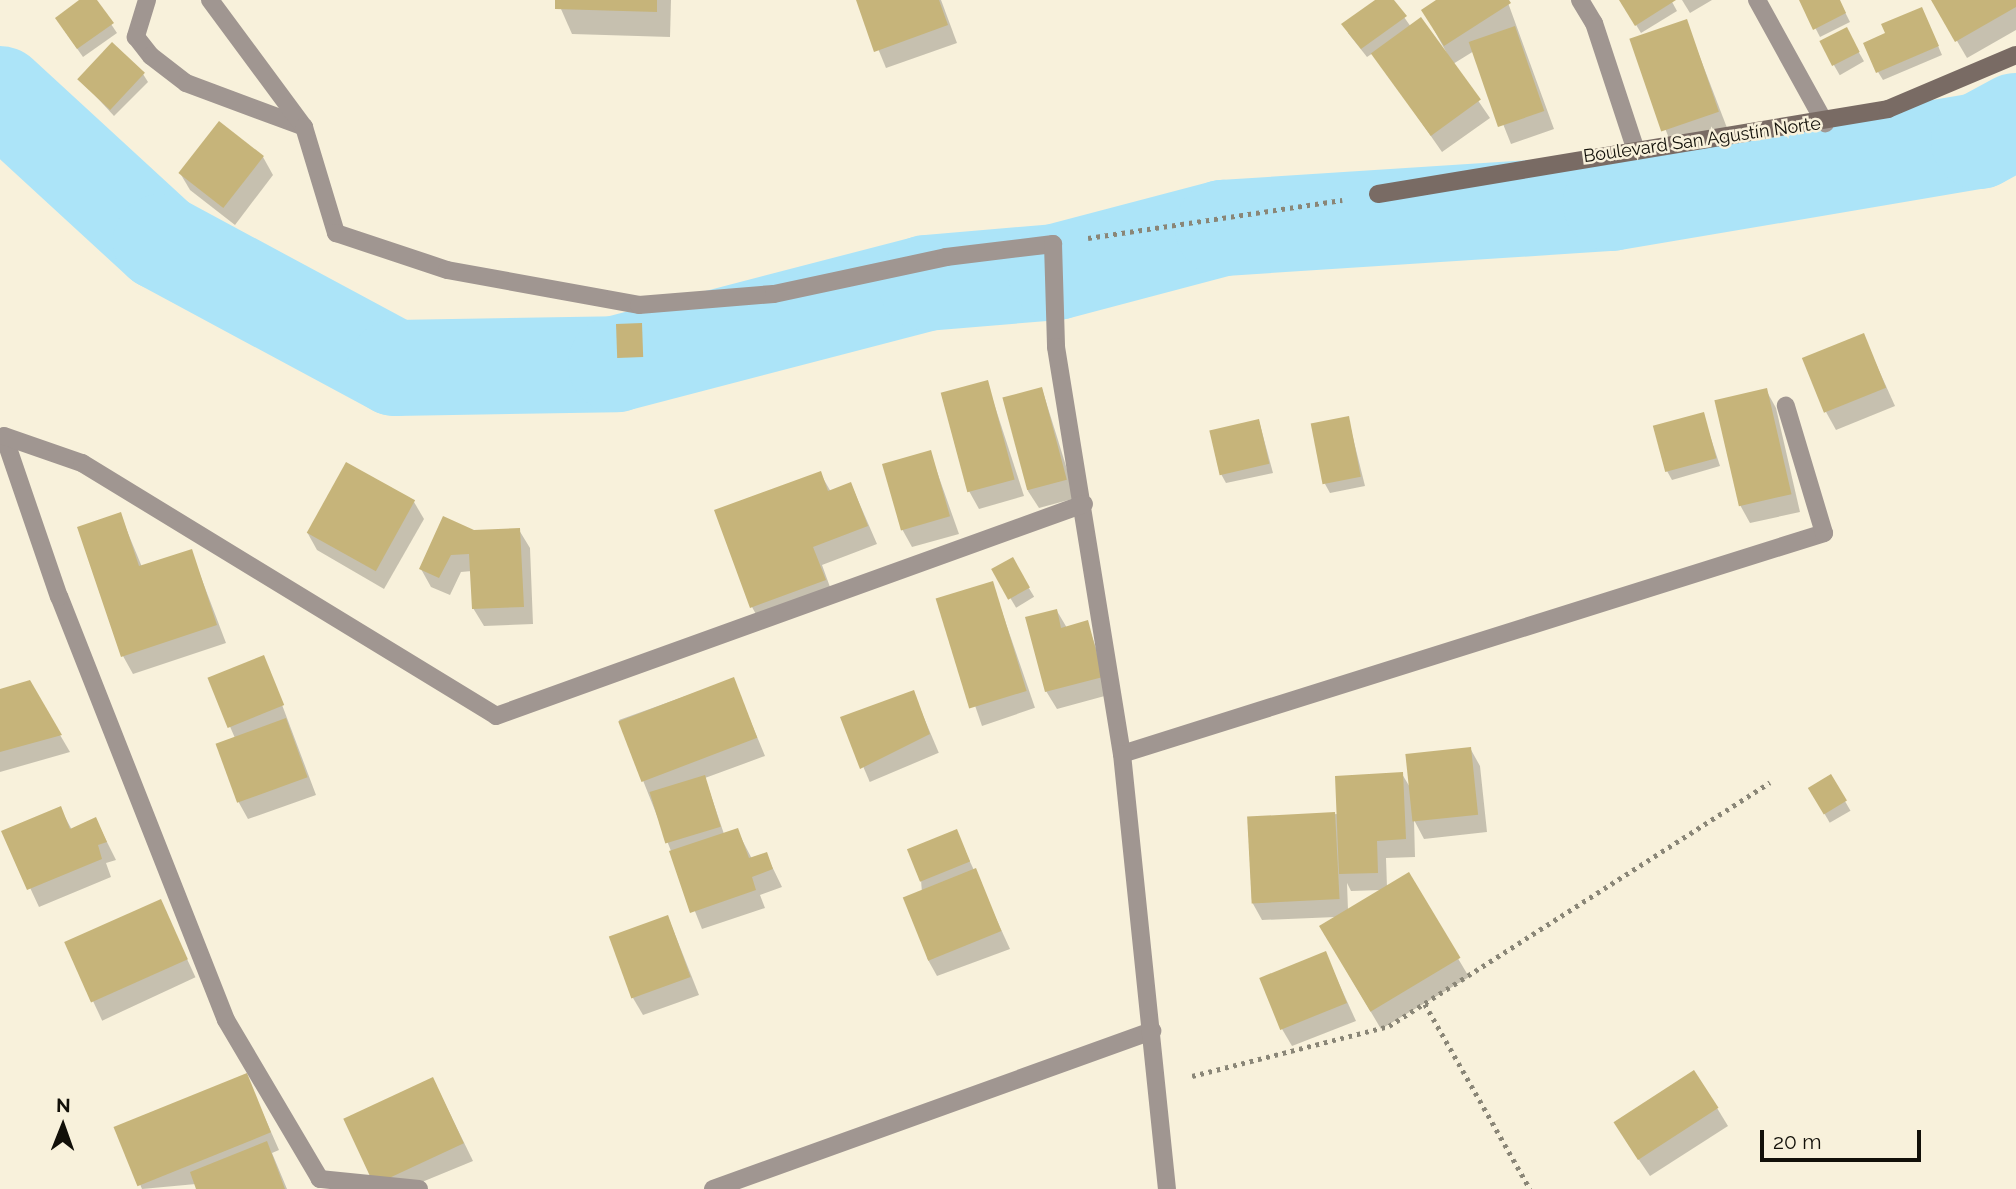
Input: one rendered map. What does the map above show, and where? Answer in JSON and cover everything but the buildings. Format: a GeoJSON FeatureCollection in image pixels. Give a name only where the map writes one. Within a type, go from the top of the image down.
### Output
{"type":"FeatureCollection","features":[{"type":"Feature","properties":{"kind":"main road","name":"Boulevard San Agustín Norte"},"geometry":{"type":"LineString","coordinates":[[1378,194],[1635,148],[1825,123],[1888,110],[2016,55]]}},
{"type":"Feature","properties":{"kind":"street"},"geometry":{"type":"LineString","coordinates":[[147,0],[136,37],[151,56],[186,83],[304,127]]}},
{"type":"Feature","properties":{"kind":"street"},"geometry":{"type":"LineString","coordinates":[[210,0],[304,127],[336,233],[446,270],[639,305],[774,294],[946,257],[1053,244],[1056,347],[1084,504],[1122,754],[1167,1189]]}},
{"type":"Feature","properties":{"kind":"street"},"geometry":{"type":"LineString","coordinates":[[1580,0],[1635,148]]}},
{"type":"Feature","properties":{"kind":"street"},"geometry":{"type":"LineString","coordinates":[[1757,0],[1825,123]]}},
{"type":"Feature","properties":{"kind":"street"},"geometry":{"type":"LineString","coordinates":[[1122,754],[1824,533],[1786,406]]}},
{"type":"Feature","properties":{"kind":"street"},"geometry":{"type":"LineString","coordinates":[[2,434],[82,463],[496,716],[1084,504]]}},
{"type":"Feature","properties":{"kind":"street"},"geometry":{"type":"LineString","coordinates":[[2,434],[59,597],[226,1020],[320,1179],[419,1189]]}},
{"type":"Feature","properties":{"kind":"street"},"geometry":{"type":"LineString","coordinates":[[713,1189],[1152,1031]]}},
{"type":"Feature","properties":{"kind":"path"},"geometry":{"type":"LineString","coordinates":[[1053,244],[1378,194]]}},
{"type":"Feature","properties":{"kind":"path"},"geometry":{"type":"LineString","coordinates":[[1157,1084],[1389,1026],[1770,782]]}},
{"type":"Feature","properties":{"kind":"path"},"geometry":{"type":"LineString","coordinates":[[1425,1004],[1530,1189]]}},
{"type":"Feature","properties":{"kind":"waterway"},"geometry":{"type":"LineString","coordinates":[[0,94],[161,242],[395,368],[616,364],[926,283],[1056,272],[1223,228],[1611,203],[1979,141],[2016,121]]}}]}
